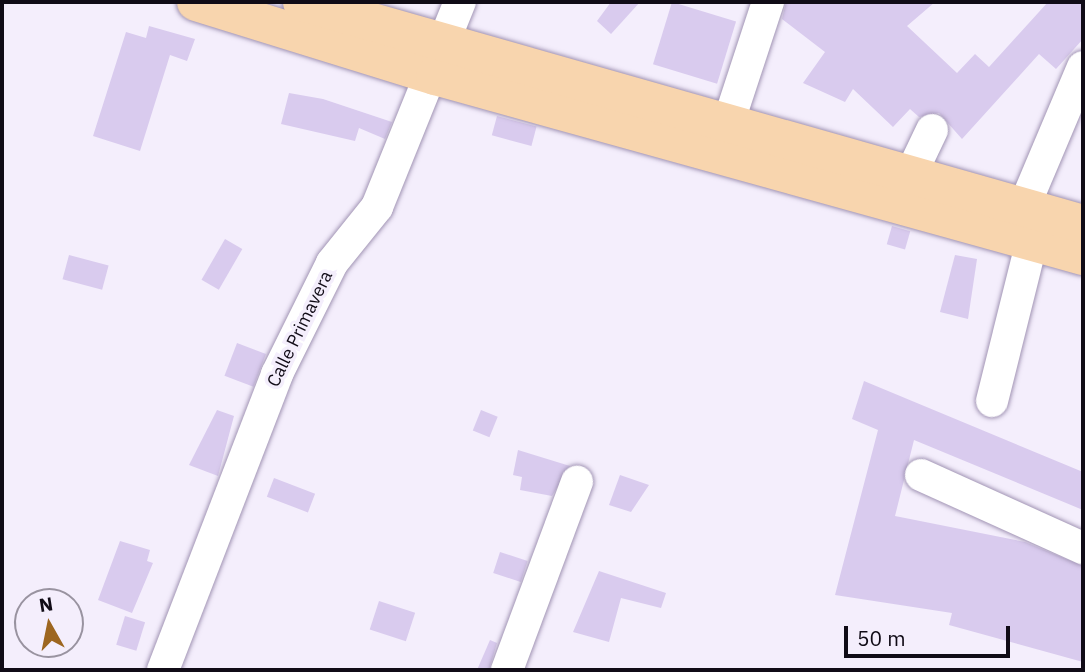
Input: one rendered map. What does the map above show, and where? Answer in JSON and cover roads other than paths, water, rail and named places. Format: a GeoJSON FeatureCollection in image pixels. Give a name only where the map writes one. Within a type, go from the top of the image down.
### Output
{"type":"FeatureCollection","features":[{"type":"Feature","properties":{"kind":"main road"},"geometry":{"type":"LineString","coordinates":[[196,2],[438,60],[903,189],[1027,225],[1083,256]]}},
{"type":"Feature","properties":{"kind":"main road"},"geometry":{"type":"LineString","coordinates":[[302,2],[438,60]]}},
{"type":"Feature","properties":{"kind":"main road"},"geometry":{"type":"LineString","coordinates":[[1027,225],[1083,223]]}},
{"type":"Feature","properties":{"kind":"street","name":"Calle Primavera"},"geometry":{"type":"LineString","coordinates":[[163,670],[276,374],[331,263],[377,207],[460,2]]}},
{"type":"Feature","properties":{"kind":"street"},"geometry":{"type":"LineString","coordinates":[[723,138],[768,2]]}},
{"type":"Feature","properties":{"kind":"street"},"geometry":{"type":"LineString","coordinates":[[992,401],[1027,225],[1083,67]]}},
{"type":"Feature","properties":{"kind":"street"},"geometry":{"type":"LineString","coordinates":[[903,189],[932,130]]}},
{"type":"Feature","properties":{"kind":"street"},"geometry":{"type":"LineString","coordinates":[[921,475],[1083,548]]}},
{"type":"Feature","properties":{"kind":"street"},"geometry":{"type":"LineString","coordinates":[[507,670],[577,482]]}}]}
